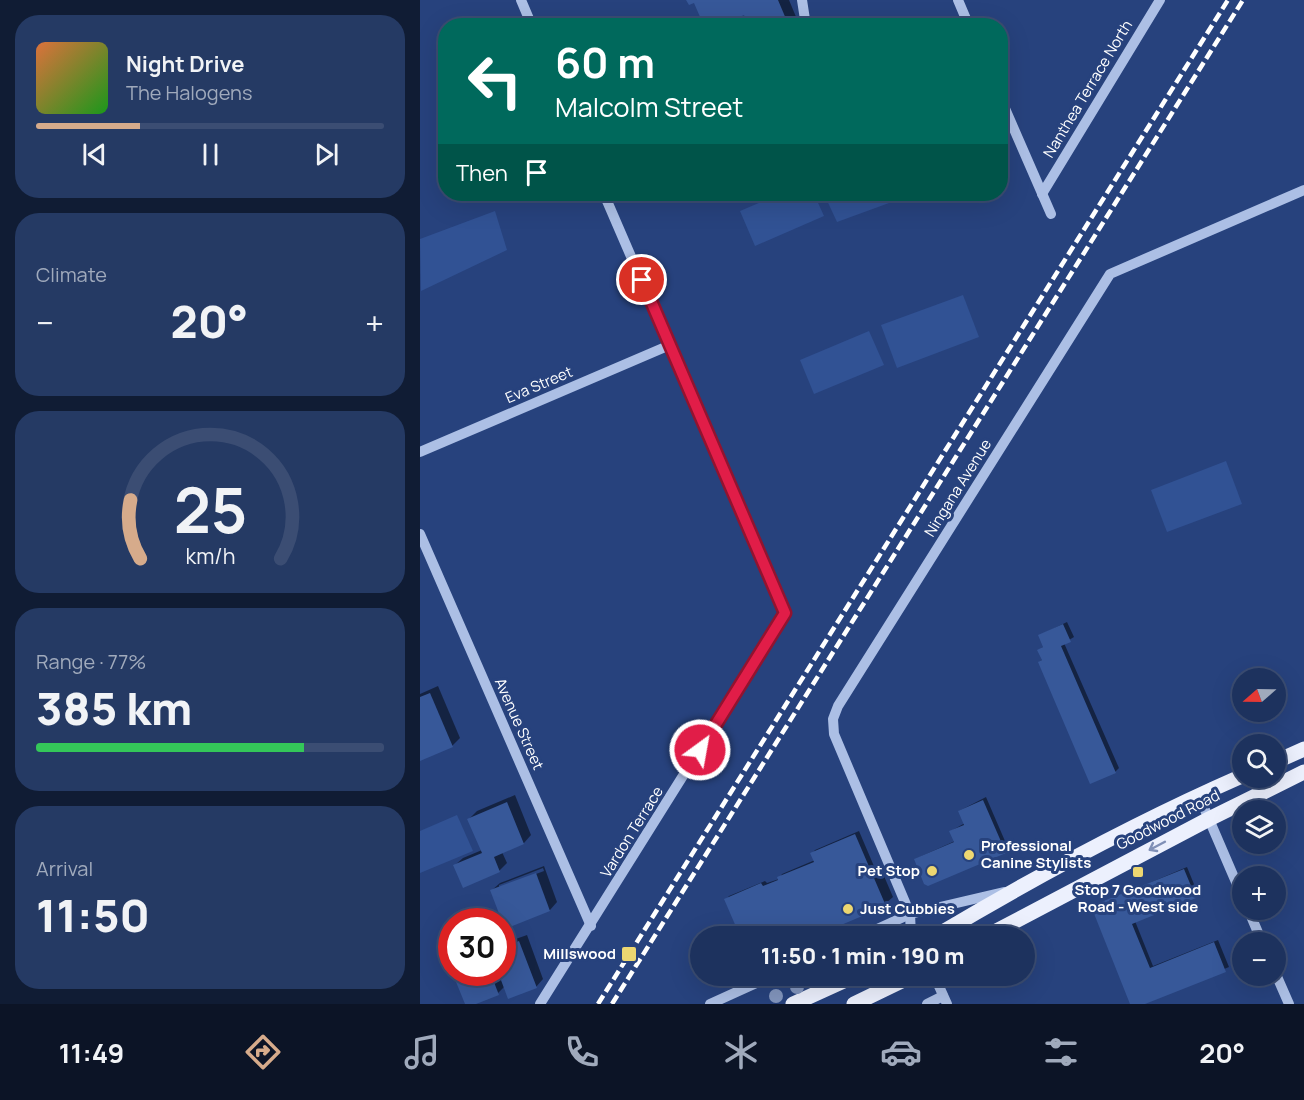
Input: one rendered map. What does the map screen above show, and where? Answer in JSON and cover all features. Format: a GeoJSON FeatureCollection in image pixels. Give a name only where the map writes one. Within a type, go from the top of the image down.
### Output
{"type":"FeatureCollection","features":[{"type":"Feature","properties":{"kind":"main road"},"geometry":{"type":"LineString","coordinates":[[1286,757],[1304,749]]}},
{"type":"Feature","properties":{"kind":"main road","name":"Goodwood Road"},"geometry":{"type":"LineString","coordinates":[[1006,926],[1209,819],[1304,772]]}},
{"type":"Feature","properties":{"kind":"main road","name":"Goodwood Road"},"geometry":{"type":"LineString","coordinates":[[953,926],[1015,889],[1232,781]]}},
{"type":"Feature","properties":{"kind":"main road"},"geometry":{"type":"LineString","coordinates":[[793,1004],[833,986]]}},
{"type":"Feature","properties":{"kind":"main road"},"geometry":{"type":"LineString","coordinates":[[854,1004],[891,986]]}},
{"type":"Feature","properties":{"kind":"street"},"geometry":{"type":"LineString","coordinates":[[521,0],[529,18]]}},
{"type":"Feature","properties":{"kind":"street"},"geometry":{"type":"LineString","coordinates":[[802,0],[805,18]]}},
{"type":"Feature","properties":{"kind":"street"},"geometry":{"type":"LineString","coordinates":[[958,0],[966,18]]}},
{"type":"Feature","properties":{"kind":"street","name":"Nanthea Terrace North"},"geometry":{"type":"LineString","coordinates":[[1042,194],[1160,0]]}},
{"type":"Feature","properties":{"kind":"street"},"geometry":{"type":"LineString","coordinates":[[1008,116],[1051,214]]}},
{"type":"Feature","properties":{"kind":"street","name":"Ningana Avenue"},"geometry":{"type":"LineString","coordinates":[[911,926],[910,914],[834,734],[832,719],[838,706],[1110,274],[1304,190]]}},
{"type":"Feature","properties":{"kind":"street"},"geometry":{"type":"LineString","coordinates":[[607,201],[669,345]]}},
{"type":"Feature","properties":{"kind":"street","name":"Eva Street"},"geometry":{"type":"LineString","coordinates":[[420,452],[669,345]]}},
{"type":"Feature","properties":{"kind":"street","name":"Vardon Terrace"},"geometry":{"type":"LineString","coordinates":[[540,1004],[591,926],[785,613],[669,345]]}},
{"type":"Feature","properties":{"kind":"street","name":"Avenue Street"},"geometry":{"type":"LineString","coordinates":[[420,534],[422,546],[591,926]]}},
{"type":"Feature","properties":{"kind":"street"},"geometry":{"type":"LineString","coordinates":[[1199,796],[1232,873]]}},
{"type":"Feature","properties":{"kind":"street"},"geometry":{"type":"LineString","coordinates":[[884,926],[910,914],[1015,889]]}},
{"type":"Feature","properties":{"kind":"street"},"geometry":{"type":"LineString","coordinates":[[710,1004],[750,986]]}},
{"type":"Feature","properties":{"kind":"street"},"geometry":{"type":"LineString","coordinates":[[927,1004],[945,1000],[939,986]]}},
{"type":"Feature","properties":{"kind":"street"},"geometry":{"type":"LineString","coordinates":[[1281,986],[1289,1004]]}},
{"type":"Feature","properties":{"kind":"shaded area"},"geometry":{"type":"Polygon","coordinates":[[[764,201],[817,201],[824,216],[755,246],[740,211],[764,201]]]}},
{"type":"Feature","properties":{"kind":"shaded area"},"geometry":{"type":"Polygon","coordinates":[[[827,201],[895,201],[837,222],[827,201]]]}},
{"type":"Feature","properties":{"kind":"shaded area"},"geometry":{"type":"Polygon","coordinates":[[[495,211],[507,250],[421,291],[420,239],[495,211]]]}},
{"type":"Feature","properties":{"kind":"shaded area"},"geometry":{"type":"Polygon","coordinates":[[[963,295],[979,337],[897,368],[881,325],[963,295]]]}},
{"type":"Feature","properties":{"kind":"shaded area"},"geometry":{"type":"Polygon","coordinates":[[[869,331],[884,365],[814,394],[800,360],[869,331]]]}},
{"type":"Feature","properties":{"kind":"shaded area"},"geometry":{"type":"Polygon","coordinates":[[[1226,461],[1242,504],[1167,532],[1151,490],[1226,461]]]}},
{"type":"Feature","properties":{"kind":"shaded area"},"geometry":{"type":"Polygon","coordinates":[[[457,815],[473,851],[420,873],[420,831],[457,815]]]}},
{"type":"Feature","properties":{"kind":"building"},"geometry":{"type":"Polygon","coordinates":[[[686,0],[778,0],[786,18],[745,18],[744,15],[737,18],[701,18],[694,3],[689,5],[686,0]]]}},
{"type":"Feature","properties":{"kind":"building"},"geometry":{"type":"Polygon","coordinates":[[[1063,624],[1071,642],[1061,646],[1116,773],[1090,784],[1038,662],[1042,660],[1037,650],[1043,647],[1038,635],[1063,624]]]}},
{"type":"Feature","properties":{"kind":"building"},"geometry":{"type":"Polygon","coordinates":[[[430,693],[453,747],[420,761],[420,697],[430,693]]]}},
{"type":"Feature","properties":{"kind":"building"},"geometry":{"type":"Polygon","coordinates":[[[983,800],[1006,853],[928,886],[924,884],[914,859],[954,842],[949,831],[964,825],[958,811],[983,800]]]}},
{"type":"Feature","properties":{"kind":"building"},"geometry":{"type":"Polygon","coordinates":[[[507,802],[524,844],[494,857],[500,872],[463,888],[453,865],[482,853],[467,819],[507,802]]]}},
{"type":"Feature","properties":{"kind":"building"},"geometry":{"type":"Polygon","coordinates":[[[855,834],[886,906],[839,926],[736,926],[724,899],[761,883],[763,886],[778,880],[777,877],[814,862],[810,853],[855,834]]]}},
{"type":"Feature","properties":{"kind":"building"},"geometry":{"type":"Polygon","coordinates":[[[1184,869],[1196,898],[1132,924],[1150,968],[1214,942],[1226,972],[1145,1004],[1130,1004],[1091,906],[1184,869]]]}},
{"type":"Feature","properties":{"kind":"building"},"geometry":{"type":"Polygon","coordinates":[[[536,873],[550,911],[516,925],[516,908],[497,908],[490,890],[536,873]]]}},
{"type":"Feature","properties":{"kind":"building"},"geometry":{"type":"Polygon","coordinates":[[[519,941],[537,988],[508,999],[503,986],[516,986],[516,942],[519,941]]]}},
{"type":"Feature","properties":{"kind":"building"},"geometry":{"type":"Polygon","coordinates":[[[458,986],[495,986],[499,995],[476,1004],[465,1004],[458,986]]]}},
{"type":"Feature","properties":{"kind":"railway"},"geometry":{"type":"LineString","coordinates":[[598,1004],[1228,0]]}},
{"type":"Feature","properties":{"kind":"railway"},"geometry":{"type":"LineString","coordinates":[[612,1004],[1243,0]]}},
{"type":"Feature","properties":{"kind":"place","name":"Professional Canine Stylists"},"geometry":{"type":"Point","coordinates":[969,855]}},
{"type":"Feature","properties":{"kind":"place","name":"Pet Stop"},"geometry":{"type":"Point","coordinates":[932,871]}},
{"type":"Feature","properties":{"kind":"place","name":"Stop 7 Goodwood Road - West side"},"geometry":{"type":"Point","coordinates":[1138,872]}},
{"type":"Feature","properties":{"kind":"place","name":"Just Cubbies"},"geometry":{"type":"Point","coordinates":[848,909]}},
{"type":"Feature","properties":{"kind":"place","name":"Millswood"},"geometry":{"type":"Point","coordinates":[629,954]}},
{"type":"Feature","properties":{"kind":"route"},"geometry":{"type":"LineString","coordinates":[[642,280],[785,613],[700,750]]}}]}
